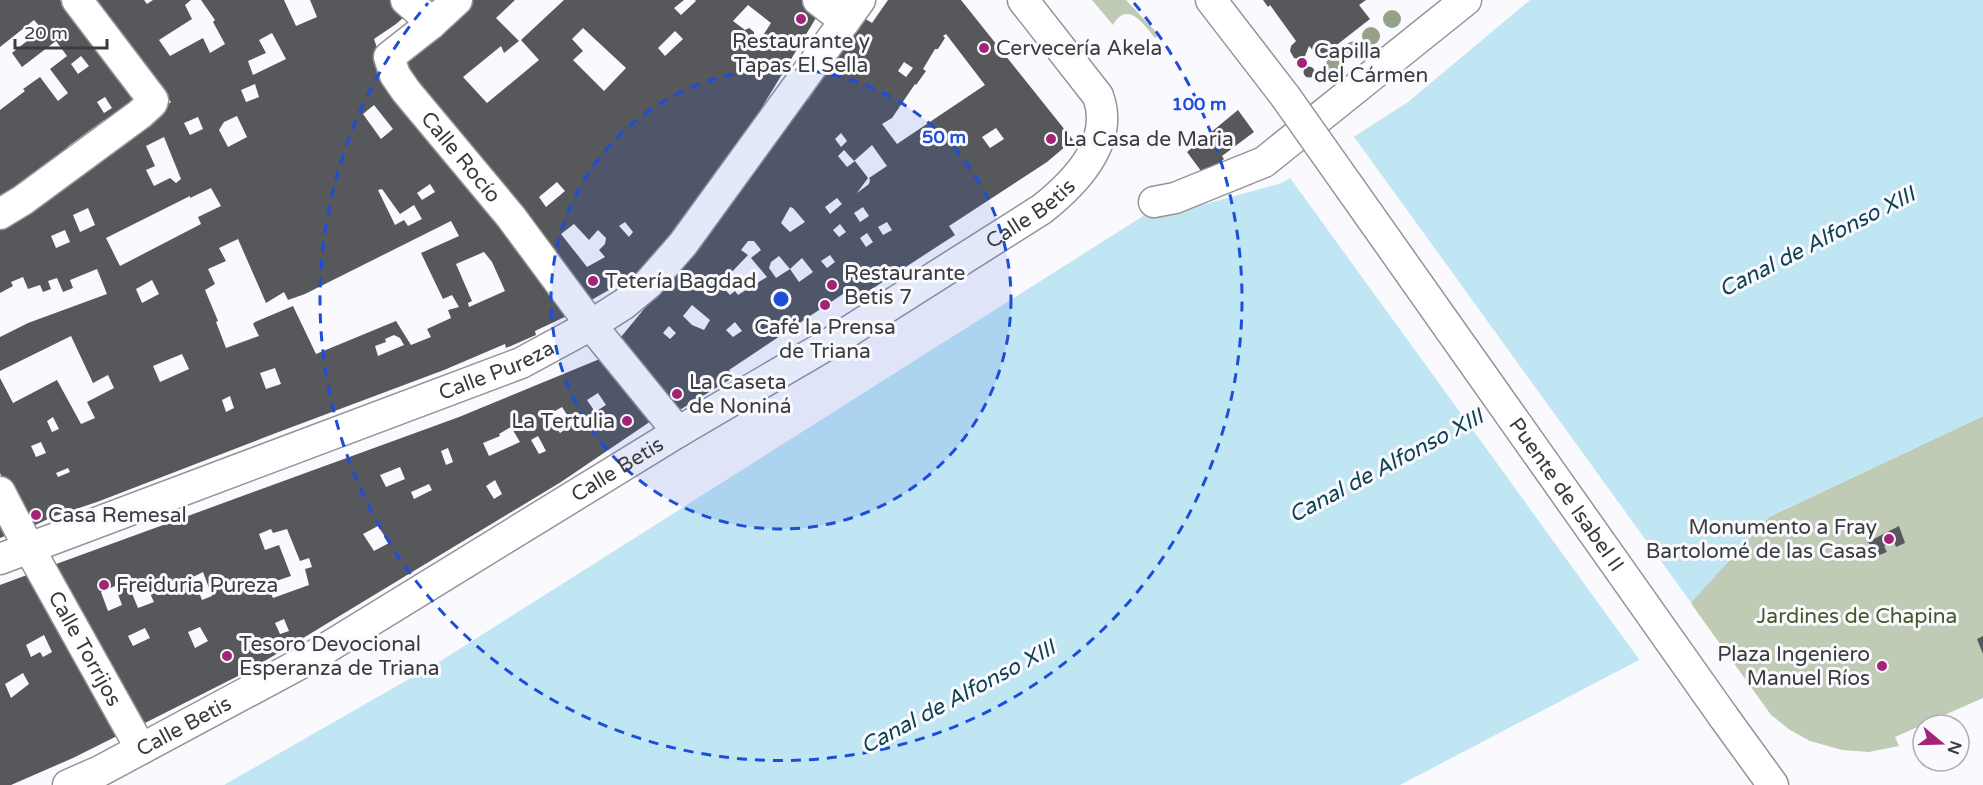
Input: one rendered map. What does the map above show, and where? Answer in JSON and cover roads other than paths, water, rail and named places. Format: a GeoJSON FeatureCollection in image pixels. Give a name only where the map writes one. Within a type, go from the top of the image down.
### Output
{"type":"FeatureCollection","features":[{"type":"Feature","properties":{"kind":"street"},"geometry":{"type":"LineString","coordinates":[[0,214],[23,200],[152,103],[153,100],[77,0]]}},
{"type":"Feature","properties":{"kind":"street"},"geometry":{"type":"LineString","coordinates":[[406,0],[431,24]]}},
{"type":"Feature","properties":{"kind":"street","name":"Calle Rocío"},"geometry":{"type":"LineString","coordinates":[[457,0],[389,57],[394,75],[511,217],[591,325]]}},
{"type":"Feature","properties":{"kind":"street"},"geometry":{"type":"LineString","coordinates":[[818,0],[853,10]]}},
{"type":"Feature","properties":{"kind":"street","name":"Calle Betis"},"geometry":{"type":"LineString","coordinates":[[68,785],[141,749],[307,660],[678,432],[832,342],[1049,204],[1083,169],[1100,140],[1103,116],[1098,96],[1023,0]]}},
{"type":"Feature","properties":{"kind":"street","name":"Puente de Isabel II"},"geometry":{"type":"LineString","coordinates":[[1211,0],[1285,96],[1773,785]]}},
{"type":"Feature","properties":{"kind":"street"},"geometry":{"type":"LineString","coordinates":[[1155,202],[1175,198],[1264,162],[1466,0]]}},
{"type":"Feature","properties":{"kind":"street","name":"Calle Pureza"},"geometry":{"type":"LineString","coordinates":[[0,559],[521,363],[591,325],[624,304],[648,284],[683,244],[853,10]]}},
{"type":"Feature","properties":{"kind":"street"},"geometry":{"type":"LineString","coordinates":[[591,325],[678,432]]}},
{"type":"Feature","properties":{"kind":"street","name":"Calle Torrijos"},"geometry":{"type":"LineString","coordinates":[[0,492],[141,749]]}},
{"type":"Feature","properties":{"kind":"water","name":"Canal de Alfonso XIII"},"geometry":{"type":"Polygon","coordinates":[[[1530,0],[1983,0],[1983,416],[1769,517],[1639,660],[1400,785],[224,785],[442,660],[1151,211],[1158,217],[1282,183],[1408,102],[1530,0]]]}},
{"type":"Feature","properties":{"kind":"place","name":"Restaurante y Tapas El Sella"},"geometry":{"type":"Point","coordinates":[801,19]}},
{"type":"Feature","properties":{"kind":"place","name":"Cervecería Akela"},"geometry":{"type":"Point","coordinates":[984,48]}},
{"type":"Feature","properties":{"kind":"place","name":"Capilla del Cármen"},"geometry":{"type":"Point","coordinates":[1302,63]}},
{"type":"Feature","properties":{"kind":"place","name":"La Casa de Maria"},"geometry":{"type":"Point","coordinates":[1051,139]}},
{"type":"Feature","properties":{"kind":"place","name":"Tetería Bagdad"},"geometry":{"type":"Point","coordinates":[593,281]}},
{"type":"Feature","properties":{"kind":"place","name":"Restaurante Betis 7"},"geometry":{"type":"Point","coordinates":[832,285]}},
{"type":"Feature","properties":{"kind":"place","name":"Café la Prensa de Triana"},"geometry":{"type":"Point","coordinates":[825,305]}},
{"type":"Feature","properties":{"kind":"place","name":"La Caseta de Noniná"},"geometry":{"type":"Point","coordinates":[677,394]}},
{"type":"Feature","properties":{"kind":"place","name":"La Tertulia"},"geometry":{"type":"Point","coordinates":[627,421]}},
{"type":"Feature","properties":{"kind":"place","name":"Casa Remesal"},"geometry":{"type":"Point","coordinates":[36,515]}},
{"type":"Feature","properties":{"kind":"place","name":"Monumento a Fray Bartolomé de las Casas"},"geometry":{"type":"Point","coordinates":[1889,539]}},
{"type":"Feature","properties":{"kind":"place","name":"Freiduria Pureza"},"geometry":{"type":"Point","coordinates":[104,585]}},
{"type":"Feature","properties":{"kind":"place","name":"Tesoro Devocional Esperanza de Triana"},"geometry":{"type":"Point","coordinates":[227,656]}},
{"type":"Feature","properties":{"kind":"place","name":"Plaza Ingeniero Manuel Ríos"},"geometry":{"type":"Point","coordinates":[1882,666]}},
{"type":"Feature","properties":{"kind":"park label","name":"Jardines de Chapina"},"geometry":{"type":"Point","coordinates":[1857,616]}}]}
